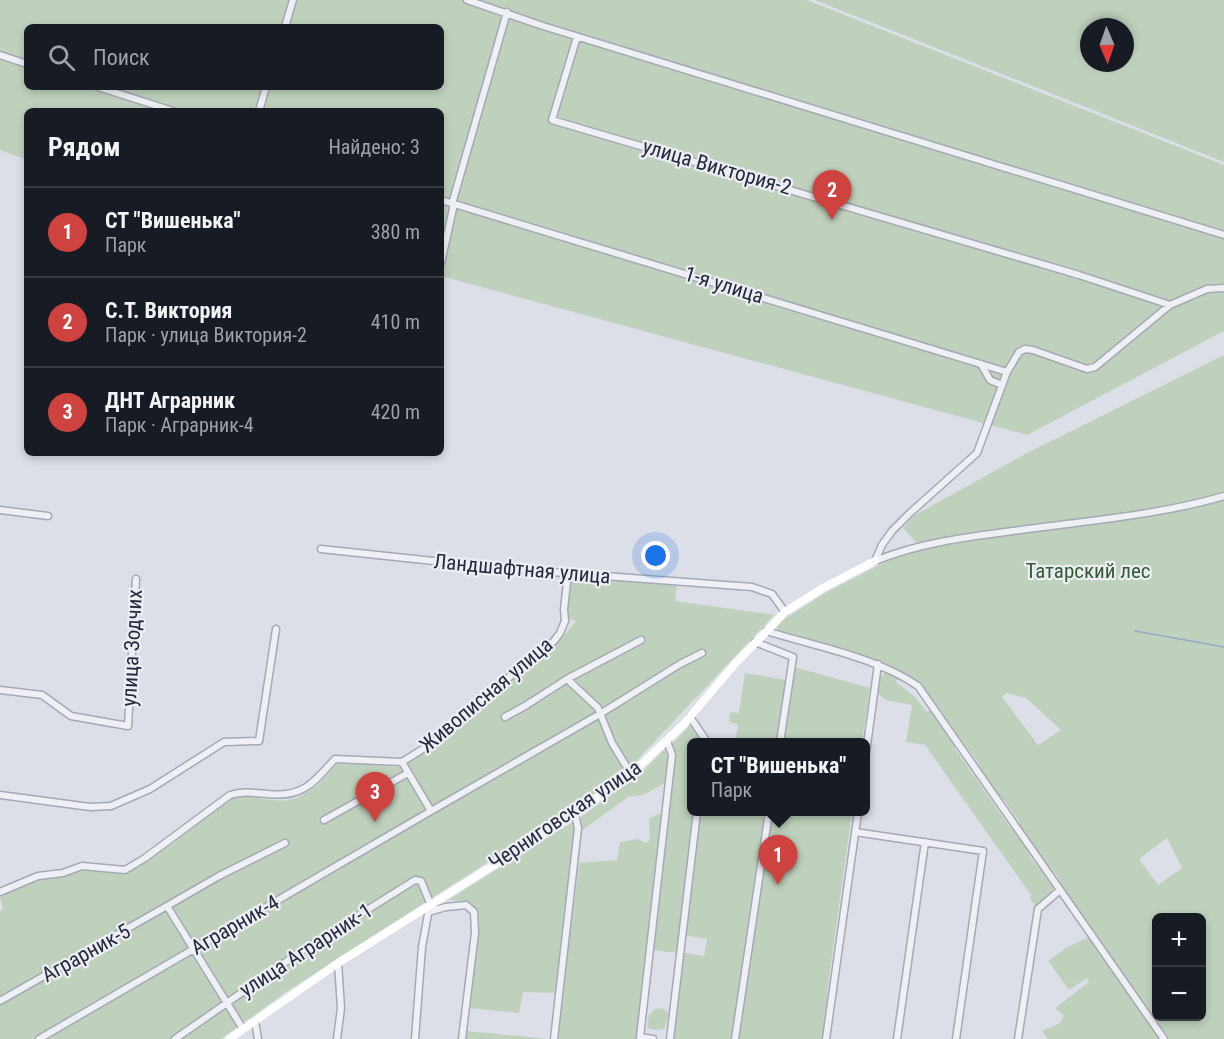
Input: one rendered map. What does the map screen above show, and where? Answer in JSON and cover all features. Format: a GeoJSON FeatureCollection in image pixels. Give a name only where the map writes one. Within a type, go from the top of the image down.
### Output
{"type":"FeatureCollection","features":[{"type":"Feature","properties":{"kind":"street"},"geometry":{"type":"LineString","coordinates":[[286,24],[293,0]]}},
{"type":"Feature","properties":{"kind":"street"},"geometry":{"type":"LineString","coordinates":[[467,0],[577,37],[1224,235]]}},
{"type":"Feature","properties":{"kind":"street"},"geometry":{"type":"LineString","coordinates":[[444,248],[453,204],[507,12]]}},
{"type":"Feature","properties":{"kind":"street","name":"улица Виктория-2"},"geometry":{"type":"LineString","coordinates":[[577,37],[552,120],[1078,275],[1170,305]]}},
{"type":"Feature","properties":{"kind":"street"},"geometry":{"type":"LineString","coordinates":[[0,55],[24,63]]}},
{"type":"Feature","properties":{"kind":"street"},"geometry":{"type":"LineString","coordinates":[[107,90],[164,108]]}},
{"type":"Feature","properties":{"kind":"street"},"geometry":{"type":"LineString","coordinates":[[260,108],[265,90]]}},
{"type":"Feature","properties":{"kind":"street","name":"1-я улица"},"geometry":{"type":"LineString","coordinates":[[444,201],[1007,372]]}},
{"type":"Feature","properties":{"kind":"street"},"geometry":{"type":"LineString","coordinates":[[875,561],[882,545],[909,513],[977,453],[1007,372],[1019,352],[1025,349],[1033,350],[1087,369],[1095,367],[1170,305],[1207,289],[1224,288]]}},
{"type":"Feature","properties":{"kind":"street"},"geometry":{"type":"LineString","coordinates":[[981,364],[990,380],[1002,385]]}},
{"type":"Feature","properties":{"kind":"street"},"geometry":{"type":"LineString","coordinates":[[875,561],[902,550],[964,537],[1166,510],[1224,496]]}},
{"type":"Feature","properties":{"kind":"street"},"geometry":{"type":"LineString","coordinates":[[0,510],[48,516]]}},
{"type":"Feature","properties":{"kind":"street","name":"Ландшафтная улица"},"geometry":{"type":"LineString","coordinates":[[321,549],[568,574],[752,587],[772,594],[785,612]]}},
{"type":"Feature","properties":{"kind":"street","name":"Черниговская улица"},"geometry":{"type":"LineString","coordinates":[[229,1039],[338,963],[429,908],[575,814],[631,774],[690,717],[755,642],[785,612],[823,588],[875,561]]}},
{"type":"Feature","properties":{"kind":"street","name":"Живописная улица"},"geometry":{"type":"LineString","coordinates":[[0,892],[38,876],[63,873],[82,866],[125,870],[145,858],[230,795],[242,792],[289,796],[310,784],[335,759],[402,762],[434,742],[554,641],[565,621],[568,574]]}},
{"type":"Feature","properties":{"kind":"street","name":"улица Зодчих"},"geometry":{"type":"LineString","coordinates":[[0,690],[42,695],[71,716],[128,726],[136,579]]}},
{"type":"Feature","properties":{"kind":"street"},"geometry":{"type":"LineString","coordinates":[[0,795],[90,807],[111,806],[150,789],[224,742],[259,741],[276,629]]}},
{"type":"Feature","properties":{"kind":"street"},"geometry":{"type":"LineString","coordinates":[[766,631],[878,664],[900,674],[918,686],[1164,1039]]}},
{"type":"Feature","properties":{"kind":"street"},"geometry":{"type":"LineString","coordinates":[[505,717],[567,679],[641,640]]}},
{"type":"Feature","properties":{"kind":"street"},"geometry":{"type":"LineString","coordinates":[[755,642],[793,657],[781,738]]}},
{"type":"Feature","properties":{"kind":"street","name":"Аграрник-4"},"geometry":{"type":"LineString","coordinates":[[39,1039],[702,653]]}},
{"type":"Feature","properties":{"kind":"street"},"geometry":{"type":"LineString","coordinates":[[868,738],[878,664]]}},
{"type":"Feature","properties":{"kind":"street"},"geometry":{"type":"LineString","coordinates":[[567,679],[597,708],[612,743],[631,774]]}},
{"type":"Feature","properties":{"kind":"street"},"geometry":{"type":"LineString","coordinates":[[690,717],[704,738]]}},
{"type":"Feature","properties":{"kind":"street"},"geometry":{"type":"LineString","coordinates":[[653,1039],[640,1038],[672,755],[667,741]]}},
{"type":"Feature","properties":{"kind":"street"},"geometry":{"type":"LineString","coordinates":[[402,762],[431,811]]}},
{"type":"Feature","properties":{"kind":"street"},"geometry":{"type":"LineString","coordinates":[[324,820],[408,773]]}},
{"type":"Feature","properties":{"kind":"street"},"geometry":{"type":"LineString","coordinates":[[554,1039],[578,828],[575,814]]}},
{"type":"Feature","properties":{"kind":"street"},"geometry":{"type":"LineString","coordinates":[[670,1039],[696,816]]}},
{"type":"Feature","properties":{"kind":"street"},"geometry":{"type":"LineString","coordinates":[[735,1039],[768,816]]}},
{"type":"Feature","properties":{"kind":"street"},"geometry":{"type":"LineString","coordinates":[[826,1039],[857,816]]}},
{"type":"Feature","properties":{"kind":"street"},"geometry":{"type":"LineString","coordinates":[[855,832],[983,851],[956,1039]]}},
{"type":"Feature","properties":{"kind":"street"},"geometry":{"type":"LineString","coordinates":[[897,1039],[926,842]]}},
{"type":"Feature","properties":{"kind":"street","name":"Аграрник-5"},"geometry":{"type":"LineString","coordinates":[[0,1001],[267,850],[285,843]]}},
{"type":"Feature","properties":{"kind":"street","name":"улица Аграрник-1"},"geometry":{"type":"LineString","coordinates":[[175,1039],[303,950],[415,880],[420,881],[429,908]]}},
{"type":"Feature","properties":{"kind":"street"},"geometry":{"type":"LineString","coordinates":[[1018,1039],[1038,909],[1060,890]]}},
{"type":"Feature","properties":{"kind":"street"},"geometry":{"type":"LineString","coordinates":[[415,1039],[422,947],[429,908],[466,905],[474,912],[475,933],[462,1039]]}},
{"type":"Feature","properties":{"kind":"street"},"geometry":{"type":"LineString","coordinates":[[168,908],[243,1029]]}},
{"type":"Feature","properties":{"kind":"street"},"geometry":{"type":"LineString","coordinates":[[337,1039],[341,1008],[338,963]]}},
{"type":"Feature","properties":{"kind":"street"},"geometry":{"type":"LineString","coordinates":[[255,1021],[258,1039]]}},
{"type":"Feature","properties":{"kind":"green space"},"geometry":{"type":"Polygon","coordinates":[[[0,0],[807,0],[1224,165],[1224,331],[1027,435],[444,277],[444,108],[24,108],[24,159],[0,150],[0,0]]]}},
{"type":"Feature","properties":{"kind":"green space"},"geometry":{"type":"Polygon","coordinates":[[[815,0],[1224,0],[1224,162],[815,0]]]}},
{"type":"Feature","properties":{"kind":"green space","name":"Татарский лес"},"geometry":{"type":"Polygon","coordinates":[[[1224,355],[1224,1039],[1048,1039],[1042,1031],[1060,1023],[1064,1016],[1055,1008],[1089,982],[1087,978],[1069,990],[1048,961],[1066,948],[1094,934],[1062,887],[1058,877],[1041,857],[1019,825],[1020,823],[1004,800],[1001,800],[978,767],[979,764],[960,741],[939,708],[913,679],[857,654],[779,632],[777,629],[781,621],[827,592],[903,553],[918,550],[916,542],[903,528],[915,515],[1027,453],[1224,355]],[[1006,693],[1002,697],[1038,745],[1061,730],[1026,698],[1006,693]],[[1167,838],[1139,859],[1158,885],[1182,868],[1167,838]]]}},
{"type":"Feature","properties":{"kind":"green space"},"geometry":{"type":"Polygon","coordinates":[[[578,575],[677,586],[675,601],[774,615],[623,775],[286,992],[221,1039],[0,1039],[0,911],[3,909],[0,897],[42,877],[63,876],[85,869],[128,873],[172,844],[231,798],[246,797],[281,801],[296,798],[316,786],[338,763],[400,767],[442,738],[494,691],[562,638],[576,621],[568,618],[568,602],[571,579],[578,575]]]}},
{"type":"Feature","properties":{"kind":"green space"},"geometry":{"type":"Polygon","coordinates":[[[794,667],[870,688],[863,738],[736,738],[738,724],[729,722],[730,712],[739,713],[745,673],[792,681],[794,667]]]}},
{"type":"Feature","properties":{"kind":"green space"},"geometry":{"type":"Polygon","coordinates":[[[887,672],[898,677],[896,682],[914,696],[927,712],[930,710],[1010,827],[1014,828],[1030,857],[1054,887],[1053,891],[1036,907],[1030,899],[1031,895],[925,745],[906,742],[912,705],[886,700],[878,694],[880,677],[887,672]]]}},
{"type":"Feature","properties":{"kind":"green space"},"geometry":{"type":"Polygon","coordinates":[[[691,724],[700,738],[687,738],[687,816],[694,816],[678,953],[654,950],[675,755],[673,743],[691,724]]]}},
{"type":"Feature","properties":{"kind":"green space"},"geometry":{"type":"Polygon","coordinates":[[[666,748],[668,765],[665,783],[643,795],[628,797],[580,832],[581,817],[640,774],[666,748]]]}},
{"type":"Feature","properties":{"kind":"green space"},"geometry":{"type":"Polygon","coordinates":[[[659,814],[662,816],[638,1039],[557,1039],[579,863],[617,860],[620,842],[638,839],[646,843],[650,840],[649,818],[659,814]]]}},
{"type":"Feature","properties":{"kind":"green space"},"geometry":{"type":"Polygon","coordinates":[[[698,816],[851,816],[822,1039],[671,1039],[681,952],[704,956],[707,939],[684,935],[698,816]]]}},
{"type":"Feature","properties":{"kind":"green space"},"geometry":{"type":"Polygon","coordinates":[[[573,822],[576,835],[555,993],[523,992],[519,1013],[468,1008],[479,913],[465,901],[448,900],[573,822]]]}},
{"type":"Feature","properties":{"kind":"green space"},"geometry":{"type":"Polygon","coordinates":[[[656,1008],[664,1009],[669,1014],[664,1029],[647,1028],[649,1015],[656,1008]]]}},
{"type":"Feature","properties":{"kind":"green space"},"geometry":{"type":"Polygon","coordinates":[[[466,1031],[548,1039],[465,1039],[466,1031]]]}},
{"type":"Feature","properties":{"kind":"waterway"},"geometry":{"type":"LineString","coordinates":[[1135,631],[1224,647]]}},
{"type":"Feature","properties":{"kind":"place","name":"С.Т. Виктория"},"geometry":{"type":"Point","coordinates":[832,220]}},
{"type":"Feature","properties":{"kind":"place","name":"ДНТ Аграрник"},"geometry":{"type":"Point","coordinates":[375,822]}},
{"type":"Feature","properties":{"kind":"place","name":"СТ \"Вишенька\""},"geometry":{"type":"Point","coordinates":[778,885]}}]}
